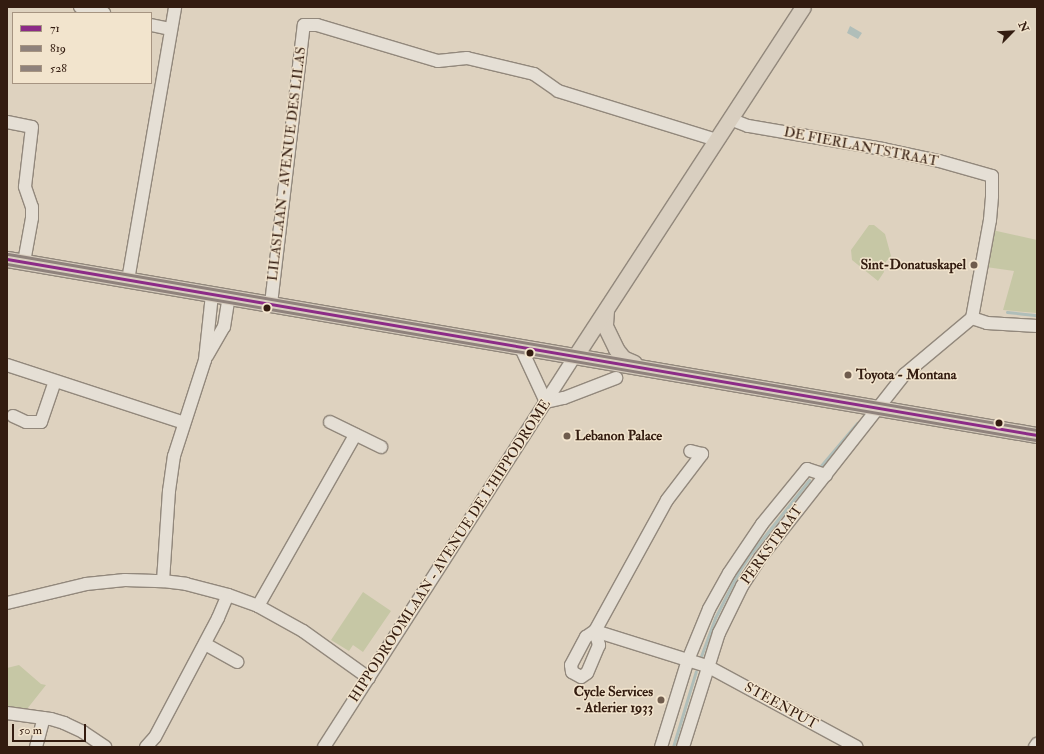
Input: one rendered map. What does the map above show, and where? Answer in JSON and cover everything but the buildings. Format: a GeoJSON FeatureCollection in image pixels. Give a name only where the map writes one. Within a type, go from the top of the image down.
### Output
{"type":"FeatureCollection","features":[{"type":"Feature","properties":{"kind":"main road"},"geometry":{"type":"LineString","coordinates":[[576,355],[803,7]]}},
{"type":"Feature","properties":{"kind":"main road"},"geometry":{"type":"LineString","coordinates":[[7,259],[644,366],[1037,435]]}},
{"type":"Feature","properties":{"kind":"main road"},"geometry":{"type":"LineString","coordinates":[[606,310],[605,326],[618,353],[627,360],[644,366]]}},
{"type":"Feature","properties":{"kind":"street"},"geometry":{"type":"LineString","coordinates":[[80,7],[100,12]]}},
{"type":"Feature","properties":{"kind":"street"},"geometry":{"type":"LineString","coordinates":[[128,280],[175,7]]}},
{"type":"Feature","properties":{"kind":"street"},"geometry":{"type":"LineString","coordinates":[[152,25],[170,29]]}},
{"type":"Feature","properties":{"kind":"street","name":"LILASLAAN - AVENUE DES LILAS"},"geometry":{"type":"LineString","coordinates":[[271,304],[304,25],[317,25],[438,61],[467,58],[534,74],[558,91],[716,140]]}},
{"type":"Feature","properties":{"kind":"street","name":"DE FIERLANTSTRAAT"},"geometry":{"type":"LineString","coordinates":[[730,119],[748,126],[884,149],[939,161],[992,176],[990,220],[972,318]]}},
{"type":"Feature","properties":{"kind":"street"},"geometry":{"type":"LineString","coordinates":[[7,122],[32,127],[25,187],[32,207],[32,218],[24,262]]}},
{"type":"Feature","properties":{"kind":"street"},"geometry":{"type":"LineString","coordinates":[[205,360],[212,294]]}},
{"type":"Feature","properties":{"kind":"street"},"geometry":{"type":"LineString","coordinates":[[163,581],[169,491],[174,456],[205,360],[224,327],[230,297]]}},
{"type":"Feature","properties":{"kind":"street"},"geometry":{"type":"LineString","coordinates":[[972,318],[987,323],[1037,326]]}},
{"type":"Feature","properties":{"kind":"street","name":"PERKSTRAAT"},"geometry":{"type":"LineString","coordinates":[[683,747],[707,666],[719,633],[748,576],[771,543],[910,369],[972,318]]}},
{"type":"Feature","properties":{"kind":"street"},"geometry":{"type":"LineString","coordinates":[[520,346],[546,402],[564,398],[616,378]]}},
{"type":"Feature","properties":{"kind":"street","name":"HIPPODROOMLAAN - AVENUE DE L'HIPPODROME"},"geometry":{"type":"LineString","coordinates":[[324,747],[576,355]]}},
{"type":"Feature","properties":{"kind":"street"},"geometry":{"type":"LineString","coordinates":[[7,365],[184,423]]}},
{"type":"Feature","properties":{"kind":"street"},"geometry":{"type":"LineString","coordinates":[[13,416],[26,422],[41,422],[55,381]]}},
{"type":"Feature","properties":{"kind":"street"},"geometry":{"type":"LineString","coordinates":[[330,422],[381,447]]}},
{"type":"Feature","properties":{"kind":"street"},"geometry":{"type":"LineString","coordinates":[[258,606],[355,435]]}},
{"type":"Feature","properties":{"kind":"street","name":"STEENPUT"},"geometry":{"type":"LineString","coordinates":[[690,451],[702,454],[667,500],[595,631],[707,666],[855,747]]}},
{"type":"Feature","properties":{"kind":"street"},"geometry":{"type":"LineString","coordinates":[[661,747],[688,660],[708,609],[728,573],[762,524],[806,469],[826,475]]}},
{"type":"Feature","properties":{"kind":"street"},"geometry":{"type":"LineString","coordinates":[[7,603],[86,584],[125,580],[163,581],[186,584],[228,595],[258,606],[303,631],[369,678]]}},
{"type":"Feature","properties":{"kind":"street"},"geometry":{"type":"LineString","coordinates":[[146,747],[155,737],[205,644],[228,595]]}},
{"type":"Feature","properties":{"kind":"street"},"geometry":{"type":"LineString","coordinates":[[205,644],[237,662]]}},
{"type":"Feature","properties":{"kind":"street"},"geometry":{"type":"LineString","coordinates":[[7,713],[44,718],[64,723],[83,732],[105,747]]}},
{"type":"Feature","properties":{"kind":"street"},"geometry":{"type":"LineString","coordinates":[[36,747],[44,718]]}},
{"type":"Feature","properties":{"kind":"green space"},"geometry":{"type":"Polygon","coordinates":[[[869,225],[874,225],[885,234],[891,256],[883,265],[884,272],[878,281],[852,260],[851,250],[869,225]]]}},
{"type":"Feature","properties":{"kind":"green space"},"geometry":{"type":"Polygon","coordinates":[[[992,230],[1037,240],[1037,313],[1003,310],[1014,271],[986,267],[992,230]]]}},
{"type":"Feature","properties":{"kind":"green space"},"geometry":{"type":"Polygon","coordinates":[[[363,592],[391,611],[363,652],[353,645],[349,651],[331,640],[363,592]]]}},
{"type":"Feature","properties":{"kind":"green space"},"geometry":{"type":"Polygon","coordinates":[[[19,665],[41,684],[46,685],[27,709],[7,706],[7,668],[19,665]]]}},
{"type":"Feature","properties":{"kind":"shaded area"},"geometry":{"type":"Polygon","coordinates":[[[850,26],[862,33],[858,39],[847,33],[850,26]]]}},
{"type":"Feature","properties":{"kind":"waterway"},"geometry":{"type":"LineString","coordinates":[[1007,312],[1037,315]]}},
{"type":"Feature","properties":{"kind":"waterway"},"geometry":{"type":"LineString","coordinates":[[819,468],[857,423]]}},
{"type":"Feature","properties":{"kind":"waterway"},"geometry":{"type":"LineString","coordinates":[[700,659],[715,618],[739,571],[752,552],[809,480]]}},
{"type":"Feature","properties":{"kind":"waterway"},"geometry":{"type":"LineString","coordinates":[[673,747],[696,671]]}},
{"type":"Feature","properties":{"kind":"transit line","name":"528"},"geometry":{"type":"LineString","coordinates":[[8,254],[1037,430]]}},
{"type":"Feature","properties":{"kind":"transit line","name":"71"},"geometry":{"type":"LineString","coordinates":[[7,259],[1037,435]]}},
{"type":"Feature","properties":{"kind":"transit line","name":"819"},"geometry":{"type":"LineString","coordinates":[[7,264],[1036,440]]}},
{"type":"Feature","properties":{"kind":"place","name":"Sint-Donatuskapel"},"geometry":{"type":"Point","coordinates":[974,265]}},
{"type":"Feature","properties":{"kind":"place","name":"Toyota - Montana"},"geometry":{"type":"Point","coordinates":[848,375]}},
{"type":"Feature","properties":{"kind":"place","name":"Lebanon Palace"},"geometry":{"type":"Point","coordinates":[567,436]}},
{"type":"Feature","properties":{"kind":"place","name":"Cycle Services - Atlerier 1933"},"geometry":{"type":"Point","coordinates":[661,700]}}]}
